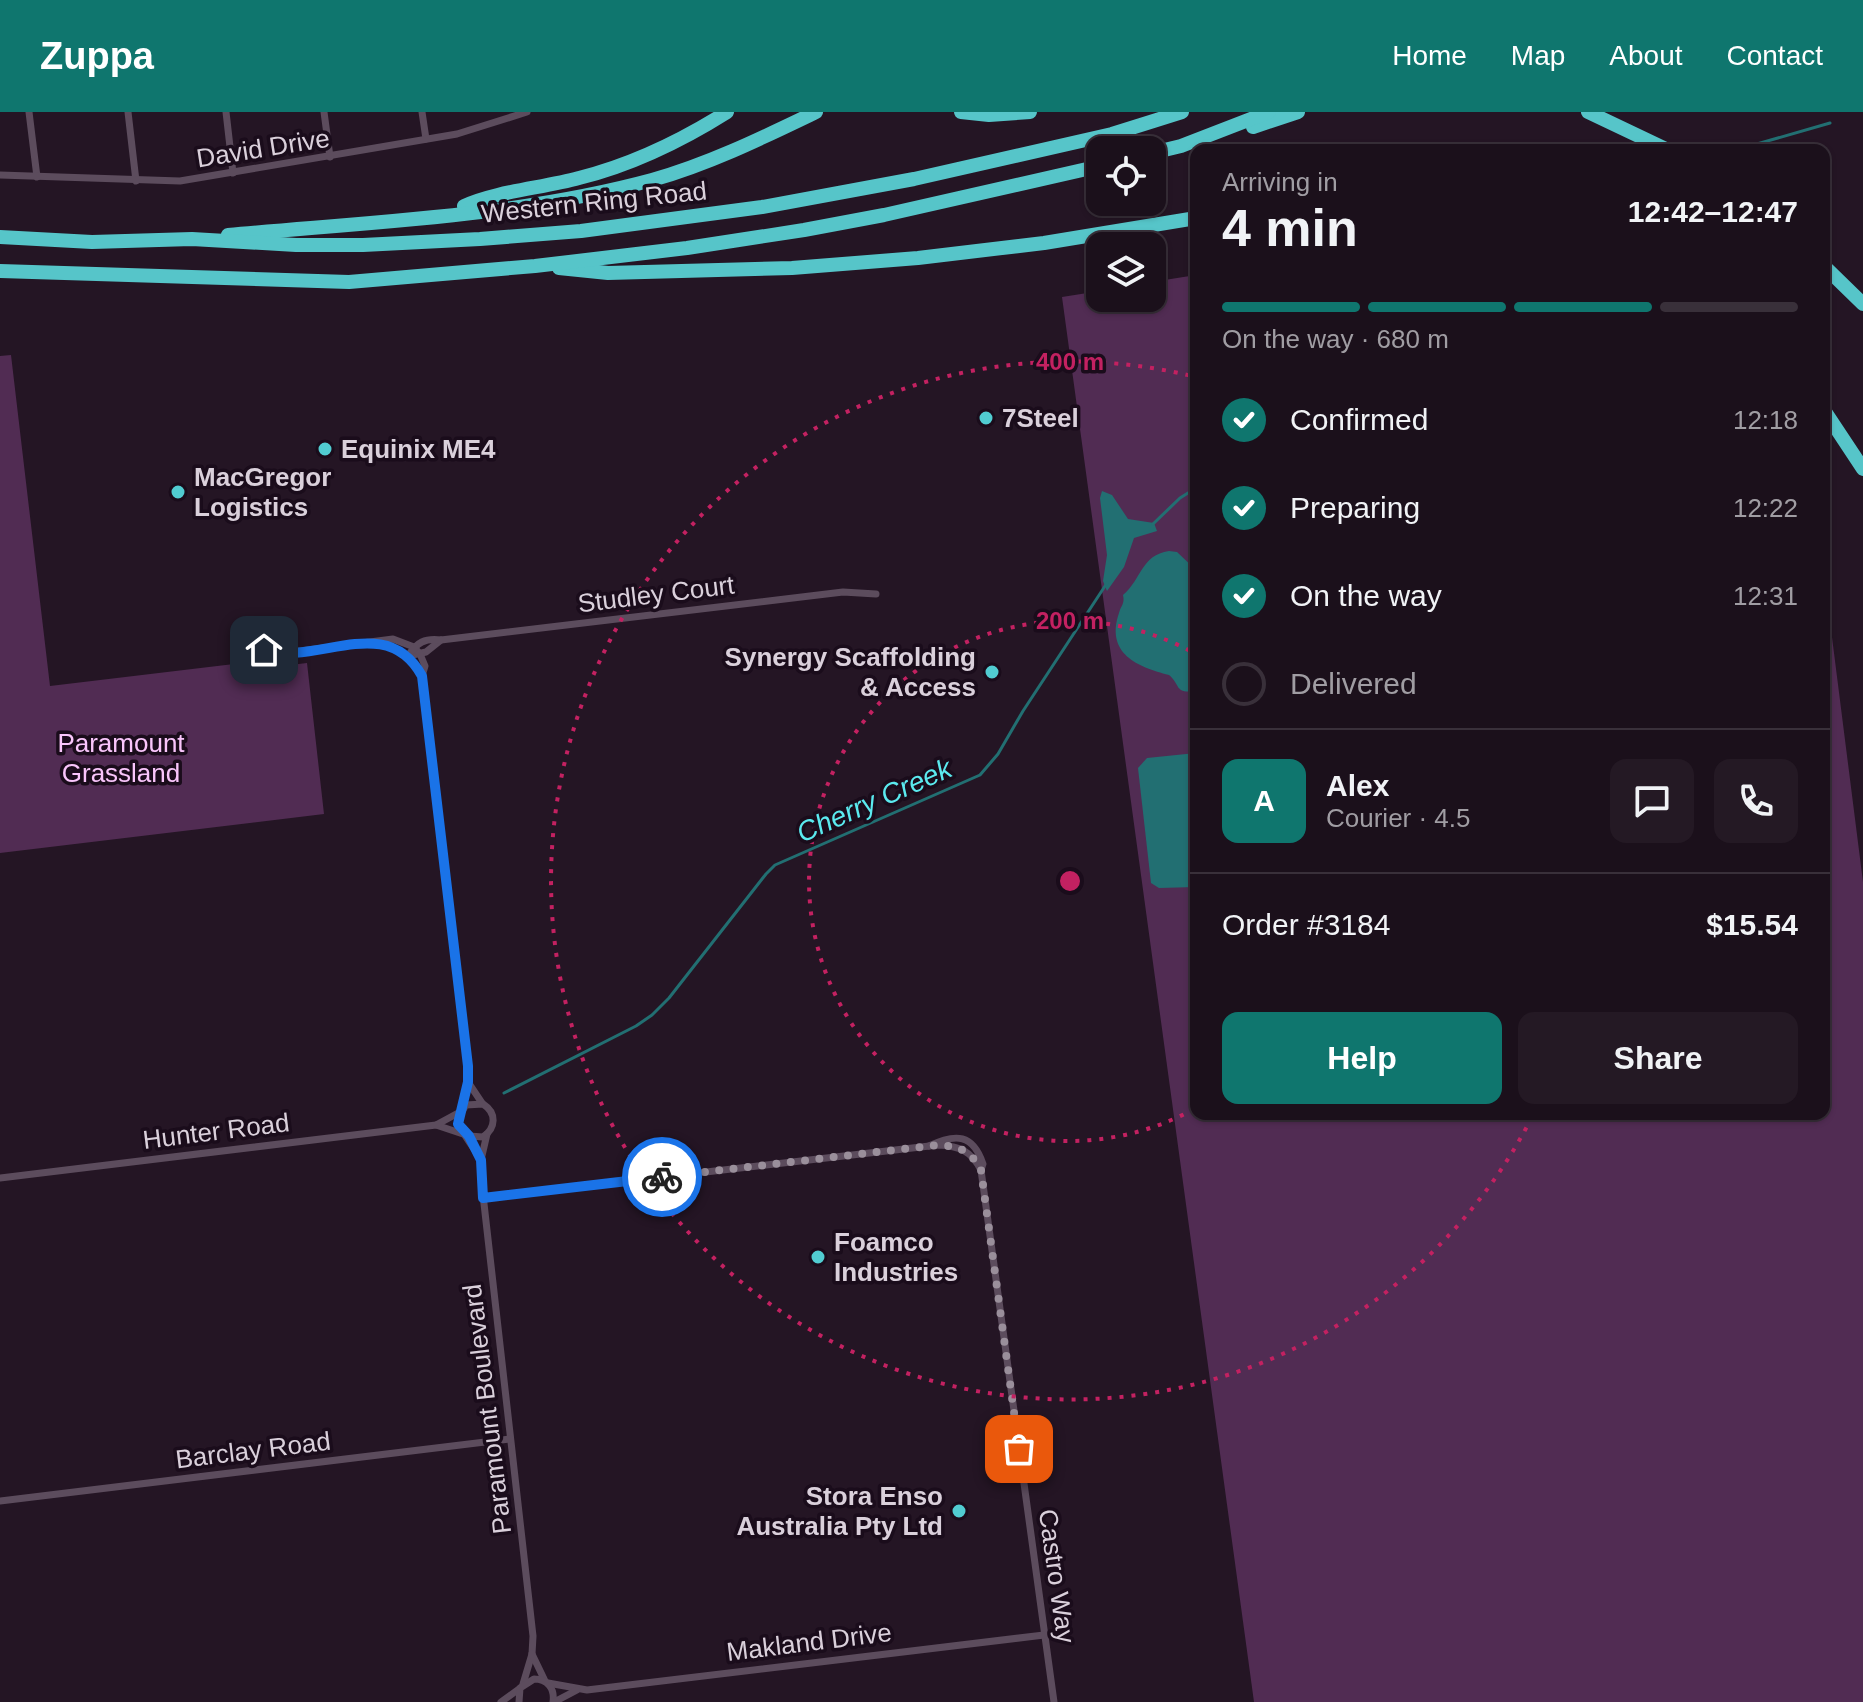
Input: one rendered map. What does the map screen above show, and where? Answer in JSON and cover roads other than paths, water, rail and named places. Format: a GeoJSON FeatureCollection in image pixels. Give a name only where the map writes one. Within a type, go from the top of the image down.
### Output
{"type":"FeatureCollection","features":[{"type":"Feature","properties":{"kind":"highway"},"geometry":{"type":"LineString","coordinates":[[445,215],[470,203],[581,178],[639,158],[727,112]]}},
{"type":"Feature","properties":{"kind":"highway"},"geometry":{"type":"LineString","coordinates":[[192,239],[548,203],[654,179],[728,152],[816,112]]}},
{"type":"Feature","properties":{"kind":"highway"},"geometry":{"type":"LineString","coordinates":[[961,112],[989,115],[1030,112]]}},
{"type":"Feature","properties":{"kind":"highway","name":"Western Ring Road"},"geometry":{"type":"LineString","coordinates":[[0,237],[92,242],[192,239],[363,245],[480,239],[642,223],[762,207],[914,179],[1112,134],[1182,112]]}},
{"type":"Feature","properties":{"kind":"highway"},"geometry":{"type":"LineString","coordinates":[[1181,146],[1269,112]]}},
{"type":"Feature","properties":{"kind":"highway"},"geometry":{"type":"LineString","coordinates":[[1190,144],[1231,135],[1298,112]]}},
{"type":"Feature","properties":{"kind":"highway"},"geometry":{"type":"LineString","coordinates":[[1588,112],[1655,144]]}},
{"type":"Feature","properties":{"kind":"highway"},"geometry":{"type":"LineString","coordinates":[[1166,150],[1190,144]]}},
{"type":"Feature","properties":{"kind":"highway","name":"Western Ring Road"},"geometry":{"type":"LineString","coordinates":[[0,271],[349,282],[535,266],[804,230],[1086,169]]}},
{"type":"Feature","properties":{"kind":"highway"},"geometry":{"type":"LineString","coordinates":[[535,266],[608,273],[792,268],[918,258],[1044,243],[1190,219]]}},
{"type":"Feature","properties":{"kind":"highway"},"geometry":{"type":"LineString","coordinates":[[1830,272],[1863,304]]}},
{"type":"Feature","properties":{"kind":"highway"},"geometry":{"type":"LineString","coordinates":[[1830,419],[1863,469]]}},
{"type":"Feature","properties":{"kind":"street"},"geometry":{"type":"LineString","coordinates":[[29,112],[37,177]]}},
{"type":"Feature","properties":{"kind":"street"},"geometry":{"type":"LineString","coordinates":[[128,112],[136,181]]}},
{"type":"Feature","properties":{"kind":"street"},"geometry":{"type":"LineString","coordinates":[[226,112],[233,173]]}},
{"type":"Feature","properties":{"kind":"street"},"geometry":{"type":"LineString","coordinates":[[324,112],[330,157]]}},
{"type":"Feature","properties":{"kind":"street"},"geometry":{"type":"LineString","coordinates":[[422,112],[426,139]]}},
{"type":"Feature","properties":{"kind":"street","name":"David Drive"},"geometry":{"type":"LineString","coordinates":[[0,175],[180,181],[457,134],[523,113]]}},
{"type":"Feature","properties":{"kind":"street","name":"Studley Court"},"geometry":{"type":"LineString","coordinates":[[408,656],[441,640],[843,592],[876,594]]}},
{"type":"Feature","properties":{"kind":"street"},"geometry":{"type":"LineString","coordinates":[[258,645],[273,652],[285,653],[393,639],[417,650],[425,666],[422,676],[468,1082],[458,1124],[467,1136],[478,1138],[487,1134],[493,1118],[468,1082]]}},
{"type":"Feature","properties":{"kind":"street"},"geometry":{"type":"LineString","coordinates":[[373,642],[408,656],[422,676]]}},
{"type":"Feature","properties":{"kind":"street"},"geometry":{"type":"LineString","coordinates":[[461,1110],[472,1103],[483,1104]]}},
{"type":"Feature","properties":{"kind":"street","name":"Hunter Road"},"geometry":{"type":"LineString","coordinates":[[0,1178],[436,1125],[461,1110]]}},
{"type":"Feature","properties":{"kind":"street","name":"Hunter Road"},"geometry":{"type":"LineString","coordinates":[[436,1125],[467,1136]]}},
{"type":"Feature","properties":{"kind":"street","name":"Paramount Boulevard"},"geometry":{"type":"LineString","coordinates":[[487,1134],[481,1160],[483,1198],[533,1636],[532,1654],[519,1702]]}},
{"type":"Feature","properties":{"kind":"street","name":"Paramount Boulevard"},"geometry":{"type":"LineString","coordinates":[[467,1136],[481,1160]]}},
{"type":"Feature","properties":{"kind":"street","name":"Castro Way"},"geometry":{"type":"LineString","coordinates":[[483,1198],[929,1146],[960,1148],[972,1155],[981,1170],[1054,1702]]}},
{"type":"Feature","properties":{"kind":"street","name":"Barclay Road"},"geometry":{"type":"LineString","coordinates":[[0,1501],[510,1439]]}},
{"type":"Feature","properties":{"kind":"street","name":"Makland Drive"},"geometry":{"type":"LineString","coordinates":[[522,1686],[534,1679],[579,1689],[1044,1635]]}},
{"type":"Feature","properties":{"kind":"street","name":"Paramount Boulevard"},"geometry":{"type":"LineString","coordinates":[[532,1654],[553,1692],[554,1702]]}},
{"type":"Feature","properties":{"kind":"street"},"geometry":{"type":"LineString","coordinates":[[501,1702],[522,1686]]}},
{"type":"Feature","properties":{"kind":"street","name":"Makland Drive"},"geometry":{"type":"LineString","coordinates":[[554,1702],[579,1689]]}},
{"type":"Feature","properties":{"kind":"waterway","name":"Cherry Creek"},"geometry":{"type":"LineString","coordinates":[[1757,144],[1830,123]]}},
{"type":"Feature","properties":{"kind":"waterway","name":"Cherry Creek"},"geometry":{"type":"LineString","coordinates":[[1153,524],[1190,492]]}},
{"type":"Feature","properties":{"kind":"waterway","name":"Cherry Creek"},"geometry":{"type":"LineString","coordinates":[[504,1093],[652,1015],[775,865],[980,775],[998,754],[1107,583]]}},
{"type":"Feature","properties":{"kind":"place","name":"7Steel"},"geometry":{"type":"Point","coordinates":[986,418]}},
{"type":"Feature","properties":{"kind":"place","name":"Equinix ME4"},"geometry":{"type":"Point","coordinates":[325,449]}},
{"type":"Feature","properties":{"kind":"place","name":"MacGregor Logistics"},"geometry":{"type":"Point","coordinates":[178,492]}},
{"type":"Feature","properties":{"kind":"place","name":"Synergy Scaffolding & Access"},"geometry":{"type":"Point","coordinates":[992,672]}},
{"type":"Feature","properties":{"kind":"place","name":"Foamco Industries"},"geometry":{"type":"Point","coordinates":[818,1257]}},
{"type":"Feature","properties":{"kind":"place","name":"Stora Enso Australia Pty Ltd"},"geometry":{"type":"Point","coordinates":[959,1511]}},
{"type":"Feature","properties":{"kind":"park label","name":"Paramount Grassland"},"geometry":{"type":"Point","coordinates":[121,758]}}]}
